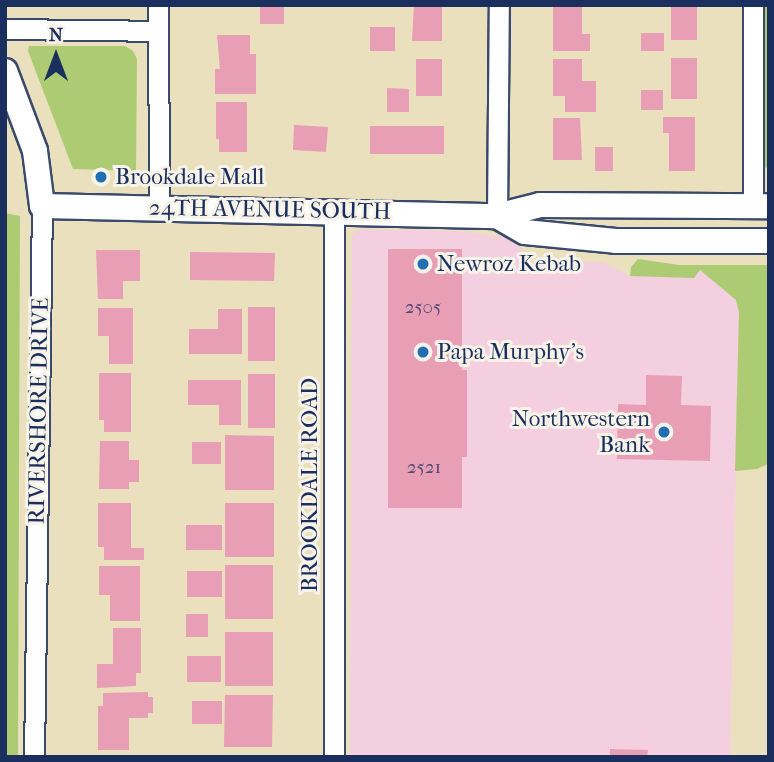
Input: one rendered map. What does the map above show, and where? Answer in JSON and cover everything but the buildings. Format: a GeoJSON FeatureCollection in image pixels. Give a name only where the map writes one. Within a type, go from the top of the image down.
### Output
{"type":"FeatureCollection","features":[{"type":"Feature","properties":{"kind":"street"},"geometry":{"type":"LineString","coordinates":[[158,5],[159,207]]}},
{"type":"Feature","properties":{"kind":"street"},"geometry":{"type":"LineString","coordinates":[[497,216],[499,5]]}},
{"type":"Feature","properties":{"kind":"street"},"geometry":{"type":"LineString","coordinates":[[753,5],[761,206]]}},
{"type":"Feature","properties":{"kind":"street"},"geometry":{"type":"LineString","coordinates":[[5,29],[158,31]]}},
{"type":"Feature","properties":{"kind":"street","name":"RIVERSHORE DRIVE"},"geometry":{"type":"LineString","coordinates":[[5,71],[35,151],[43,206],[34,757]]}},
{"type":"Feature","properties":{"kind":"street","name":"24TH AVENUE SOUTH"},"geometry":{"type":"LineString","coordinates":[[43,206],[497,216],[540,205],[761,206]]}},
{"type":"Feature","properties":{"kind":"street","name":"BROOKDALE ROAD"},"geometry":{"type":"LineString","coordinates":[[334,212],[334,757]]}},
{"type":"Feature","properties":{"kind":"street","name":"24TH AVENUE SOUTH"},"geometry":{"type":"LineString","coordinates":[[497,216],[526,232],[616,241],[769,241]]}},
{"type":"Feature","properties":{"kind":"shaded area"},"geometry":{"type":"Polygon","coordinates":[[[362,229],[460,231],[521,240],[521,262],[602,262],[630,276],[700,269],[737,300],[739,311],[730,757],[350,757],[352,237],[354,232],[362,229]]]}},
{"type":"Feature","properties":{"kind":"green space"},"geometry":{"type":"Polygon","coordinates":[[[764,5],[769,5],[769,167],[764,168],[764,5]]]}},
{"type":"Feature","properties":{"kind":"green space"},"geometry":{"type":"Polygon","coordinates":[[[29,46],[125,46],[133,51],[137,59],[136,171],[73,169],[28,51],[29,46]]]}},
{"type":"Feature","properties":{"kind":"green space"},"geometry":{"type":"Polygon","coordinates":[[[5,213],[20,216],[18,757],[5,757],[5,213]]]}},
{"type":"Feature","properties":{"kind":"green space"},"geometry":{"type":"Polygon","coordinates":[[[638,259],[679,265],[769,265],[768,464],[757,469],[735,471],[739,312],[736,300],[700,270],[694,278],[630,276],[631,267],[638,259]]]}},
{"type":"Feature","properties":{"kind":"place","name":"Brookdale Mall"},"geometry":{"type":"Point","coordinates":[101,177]}},
{"type":"Feature","properties":{"kind":"place","name":"Newroz Kebab"},"geometry":{"type":"Point","coordinates":[423,264]}},
{"type":"Feature","properties":{"kind":"place","name":"Papa Murphy's"},"geometry":{"type":"Point","coordinates":[423,352]}},
{"type":"Feature","properties":{"kind":"place","name":"Northwestern Bank"},"geometry":{"type":"Point","coordinates":[664,432]}}]}
